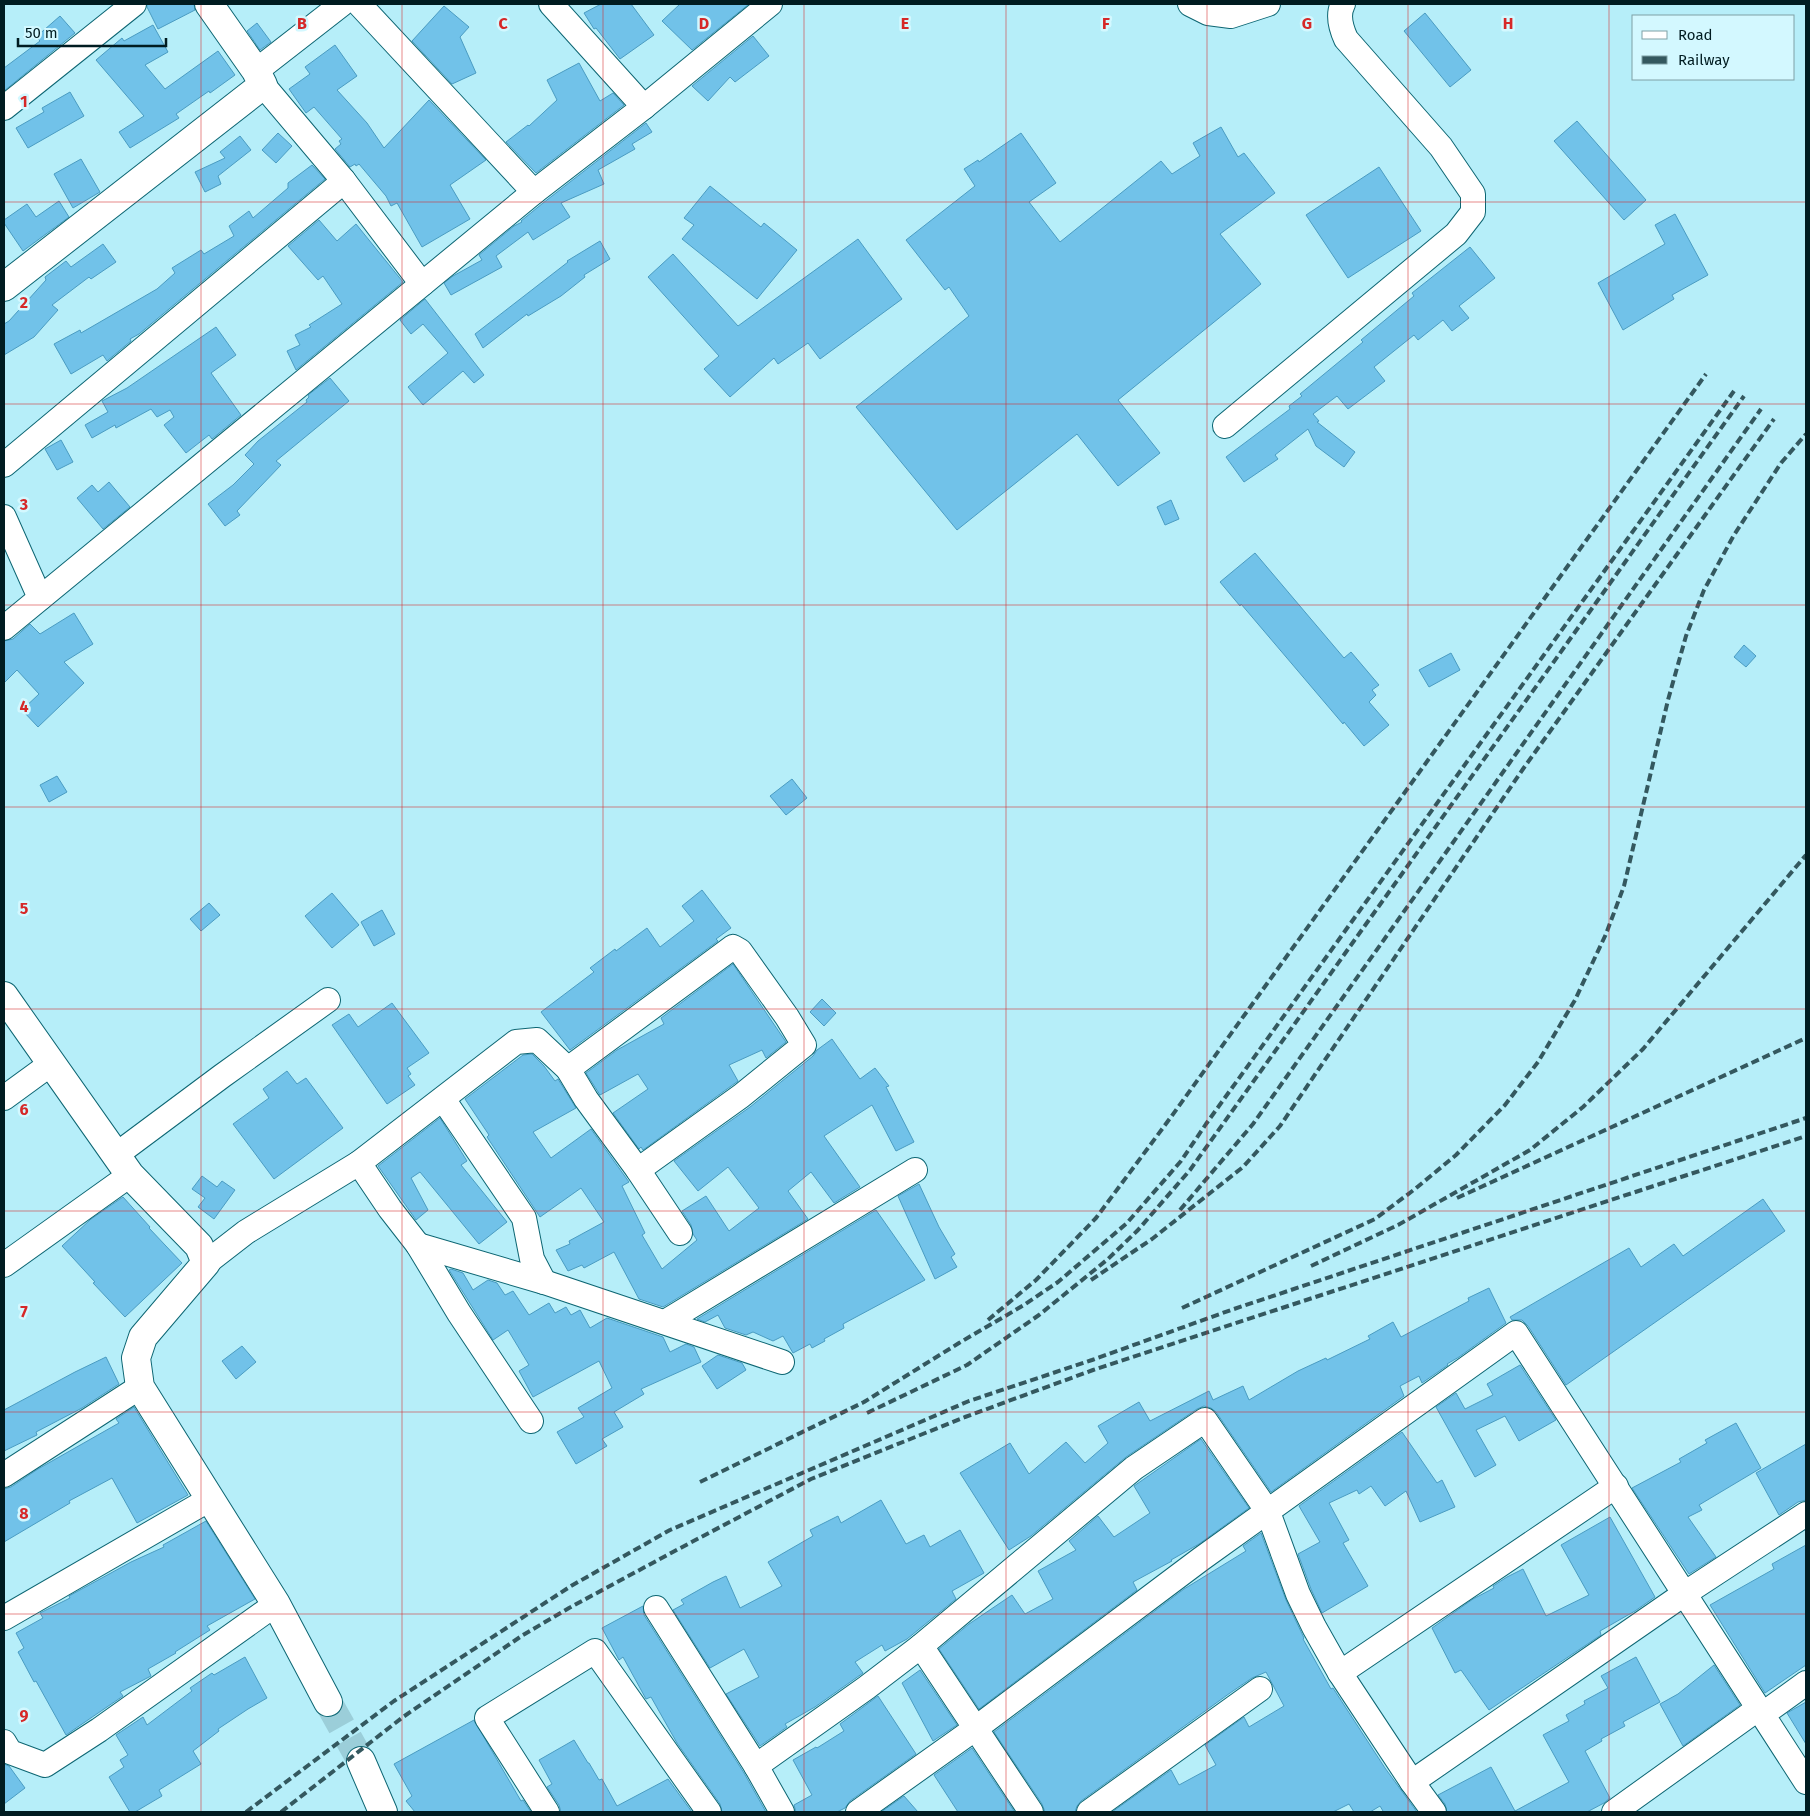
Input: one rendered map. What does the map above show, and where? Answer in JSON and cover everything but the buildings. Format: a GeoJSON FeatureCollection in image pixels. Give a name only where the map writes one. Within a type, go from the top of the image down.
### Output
{"type":"FeatureCollection","features":[{"type":"Feature","properties":{"kind":"street"},"geometry":{"type":"LineString","coordinates":[[4,108],[134,4]]}},
{"type":"Feature","properties":{"kind":"street"},"geometry":{"type":"LineString","coordinates":[[209,4],[259,78],[344,182],[422,284]]}},
{"type":"Feature","properties":{"kind":"street"},"geometry":{"type":"LineString","coordinates":[[4,287],[259,78],[342,4]]}},
{"type":"Feature","properties":{"kind":"street"},"geometry":{"type":"LineString","coordinates":[[359,4],[534,192]]}},
{"type":"Feature","properties":{"kind":"street"},"geometry":{"type":"LineString","coordinates":[[551,4],[644,108]]}},
{"type":"Feature","properties":{"kind":"street"},"geometry":{"type":"LineString","coordinates":[[4,628],[534,192],[644,108],[770,4]]}},
{"type":"Feature","properties":{"kind":"street"},"geometry":{"type":"LineString","coordinates":[[1190,4],[1208,13],[1231,16],[1268,4]]}},
{"type":"Feature","properties":{"kind":"street"},"geometry":{"type":"LineString","coordinates":[[1225,426],[1456,234],[1473,212],[1472,194],[1441,147],[1346,39],[1340,26],[1343,4]]}},
{"type":"Feature","properties":{"kind":"street"},"geometry":{"type":"LineString","coordinates":[[4,465],[344,182]]}},
{"type":"Feature","properties":{"kind":"street"},"geometry":{"type":"LineString","coordinates":[[4,517],[40,598]]}},
{"type":"Feature","properties":{"kind":"street"},"geometry":{"type":"LineString","coordinates":[[568,1069],[733,947],[740,950],[787,1017],[804,1045],[741,1096],[638,1170]]}},
{"type":"Feature","properties":{"kind":"street"},"geometry":{"type":"LineString","coordinates":[[4,996],[123,1165],[199,1246],[206,1264]]}},
{"type":"Feature","properties":{"kind":"street"},"geometry":{"type":"LineString","coordinates":[[4,1265],[123,1165],[222,1076],[328,1000]]}},
{"type":"Feature","properties":{"kind":"street"},"geometry":{"type":"LineString","coordinates":[[328,1702],[276,1604],[140,1387],[136,1358],[143,1338],[206,1264],[246,1232],[359,1163],[516,1042],[537,1040],[568,1069],[586,1099],[638,1170],[680,1233]]}},
{"type":"Feature","properties":{"kind":"street"},"geometry":{"type":"LineString","coordinates":[[4,1098],[52,1063]]}},
{"type":"Feature","properties":{"kind":"street"},"geometry":{"type":"LineString","coordinates":[[443,1099],[524,1218],[532,1259],[544,1282]]}},
{"type":"Feature","properties":{"kind":"street"},"geometry":{"type":"LineString","coordinates":[[359,1163],[390,1209],[418,1245],[459,1313],[531,1421]]}},
{"type":"Feature","properties":{"kind":"street"},"geometry":{"type":"LineString","coordinates":[[665,1322],[915,1170]]}},
{"type":"Feature","properties":{"kind":"street"},"geometry":{"type":"LineString","coordinates":[[418,1245],[544,1282],[782,1362]]}},
{"type":"Feature","properties":{"kind":"street"},"geometry":{"type":"LineString","coordinates":[[858,1812],[976,1728],[1201,1559],[1516,1333],[1806,1782]]}},
{"type":"Feature","properties":{"kind":"street"},"geometry":{"type":"LineString","coordinates":[[4,1475],[140,1387]]}},
{"type":"Feature","properties":{"kind":"street"},"geometry":{"type":"LineString","coordinates":[[756,1766],[866,1688],[921,1646],[1134,1468],[1205,1420],[1268,1512],[1298,1594],[1340,1673],[1434,1812]]}},
{"type":"Feature","properties":{"kind":"street"},"geometry":{"type":"LineString","coordinates":[[1340,1673],[1616,1486]]}},
{"type":"Feature","properties":{"kind":"street"},"geometry":{"type":"LineString","coordinates":[[4,1618],[210,1499]]}},
{"type":"Feature","properties":{"kind":"street"},"geometry":{"type":"LineString","coordinates":[[1412,1782],[1684,1594],[1806,1514]]}},
{"type":"Feature","properties":{"kind":"street"},"geometry":{"type":"LineString","coordinates":[[4,1742],[10,1752],[45,1764],[99,1730],[276,1604]]}},
{"type":"Feature","properties":{"kind":"street"},"geometry":{"type":"LineString","coordinates":[[656,1608],[756,1766],[782,1812]]}},
{"type":"Feature","properties":{"kind":"street"},"geometry":{"type":"LineString","coordinates":[[921,1646],[1031,1812]]}},
{"type":"Feature","properties":{"kind":"street"},"geometry":{"type":"LineString","coordinates":[[547,1812],[487,1718],[596,1651],[709,1812]]}},
{"type":"Feature","properties":{"kind":"street"},"geometry":{"type":"LineString","coordinates":[[1614,1812],[1806,1682]]}},
{"type":"Feature","properties":{"kind":"street"},"geometry":{"type":"LineString","coordinates":[[1089,1812],[1260,1689]]}},
{"type":"Feature","properties":{"kind":"street"},"geometry":{"type":"LineString","coordinates":[[361,1761],[383,1812]]}},
{"type":"Feature","properties":{"kind":"tunnel"},"geometry":{"type":"LineString","coordinates":[[328,1702],[361,1761]]}},
{"type":"Feature","properties":{"kind":"railway"},"geometry":{"type":"LineString","coordinates":[[988,1320],[1036,1280],[1096,1218],[1171,1117],[1706,374]]}},
{"type":"Feature","properties":{"kind":"railway"},"geometry":{"type":"LineString","coordinates":[[700,1482],[864,1402],[1024,1305],[1058,1282],[1127,1223],[1181,1161],[1734,391]]}},
{"type":"Feature","properties":{"kind":"railway"},"geometry":{"type":"LineString","coordinates":[[867,1413],[967,1365],[1039,1315],[1108,1259],[1138,1230],[1190,1170],[1744,396]]}},
{"type":"Feature","properties":{"kind":"railway"},"geometry":{"type":"LineString","coordinates":[[1180,1210],[1253,1124],[1761,409]]}},
{"type":"Feature","properties":{"kind":"railway"},"geometry":{"type":"LineString","coordinates":[[1091,1280],[1152,1239],[1243,1167],[1280,1126],[1523,769],[1774,419]]}},
{"type":"Feature","properties":{"kind":"railway"},"geometry":{"type":"LineString","coordinates":[[1182,1308],[1375,1219],[1456,1155],[1505,1105],[1538,1062],[1575,1000],[1606,934],[1624,886],[1668,700],[1686,636],[1704,590],[1734,535],[1781,463],[1806,434]]}},
{"type":"Feature","properties":{"kind":"railway"},"geometry":{"type":"LineString","coordinates":[[1311,1266],[1398,1225],[1530,1150],[1583,1107],[1643,1049],[1806,855]]}},
{"type":"Feature","properties":{"kind":"railway"},"geometry":{"type":"LineString","coordinates":[[1457,1198],[1806,1038]]}},
{"type":"Feature","properties":{"kind":"railway"},"geometry":{"type":"LineString","coordinates":[[246,1812],[394,1701],[571,1586],[670,1530],[969,1401],[1092,1360],[1231,1310],[1806,1118]]}},
{"type":"Feature","properties":{"kind":"railway"},"geometry":{"type":"LineString","coordinates":[[281,1812],[403,1717],[523,1635],[569,1608],[811,1479],[965,1417],[1093,1370],[1806,1136]]}}]}
